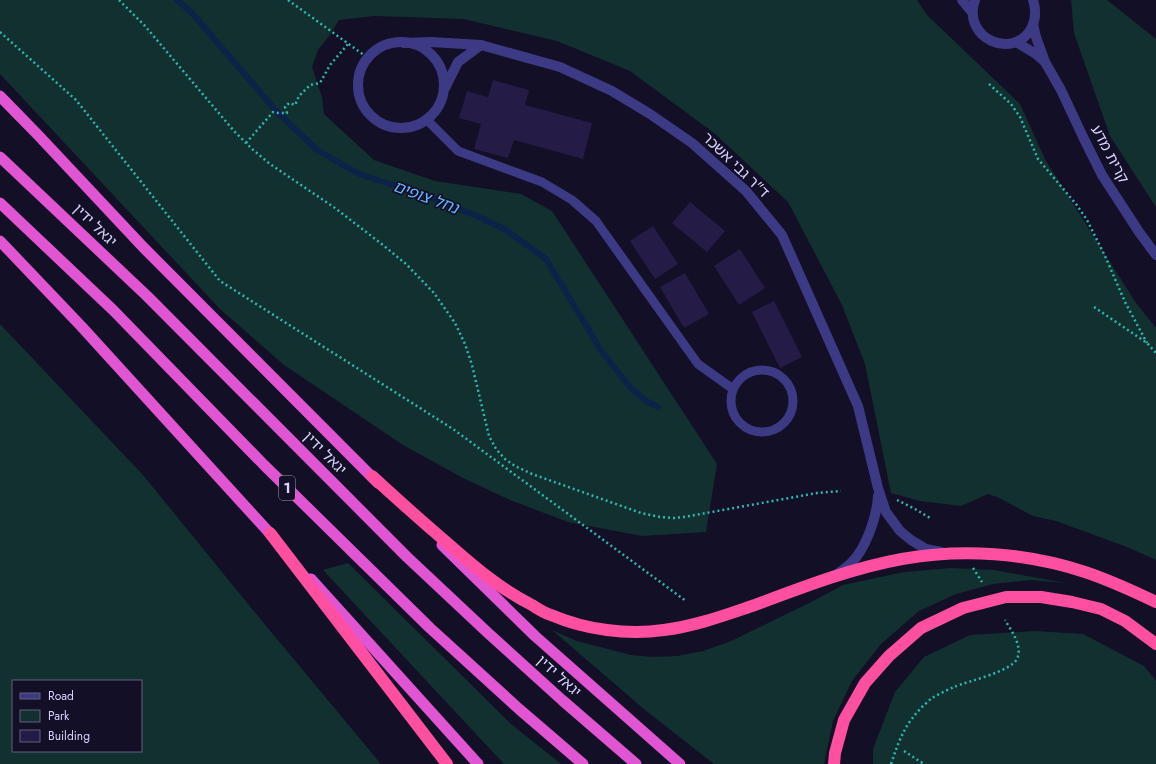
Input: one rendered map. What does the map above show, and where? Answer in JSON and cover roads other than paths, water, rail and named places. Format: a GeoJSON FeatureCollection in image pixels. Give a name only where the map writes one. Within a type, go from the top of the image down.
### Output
{"type":"FeatureCollection","features":[{"type":"Feature","properties":{"kind":"highway"},"geometry":{"type":"LineString","coordinates":[[0,96],[144,248],[534,636],[680,764]]}},
{"type":"Feature","properties":{"kind":"highway","name":"יגאל ידין"},"geometry":{"type":"LineString","coordinates":[[0,157],[164,312],[408,557],[562,700],[636,764]]}},
{"type":"Feature","properties":{"kind":"highway","name":"1"},"geometry":{"type":"LineString","coordinates":[[0,203],[113,310],[264,465],[430,628],[519,710],[583,764]]}},
{"type":"Feature","properties":{"kind":"highway"},"geometry":{"type":"LineString","coordinates":[[0,241],[86,332],[270,533],[478,764]]}},
{"type":"Feature","properties":{"kind":"highway"},"geometry":{"type":"LineString","coordinates":[[372,476],[484,575],[521,600],[550,615],[578,624],[606,630],[635,632],[664,630],[693,625],[834,577],[868,567],[903,559],[949,554],[974,553],[1010,555],[1046,562],[1084,572],[1122,586],[1156,602]]}},
{"type":"Feature","properties":{"kind":"highway"},"geometry":{"type":"LineString","coordinates":[[270,533],[447,764]]}},
{"type":"Feature","properties":{"kind":"highway"},"geometry":{"type":"LineString","coordinates":[[834,764],[835,753],[844,720],[865,683],[889,656],[921,628],[963,608],[1006,597],[1041,597],[1072,602],[1101,609],[1126,621],[1156,644]]}},
{"type":"Feature","properties":{"kind":"street"},"geometry":{"type":"LineString","coordinates":[[962,0],[972,12],[977,30],[983,37],[996,43],[1006,44],[1016,42],[1027,35],[1034,24]]}},
{"type":"Feature","properties":{"kind":"street"},"geometry":{"type":"LineString","coordinates":[[972,12],[975,0]]}},
{"type":"Feature","properties":{"kind":"street","name":"קרית מדע"},"geometry":{"type":"LineString","coordinates":[[1033,0],[1036,13],[1034,24],[1036,37],[1045,62],[1061,90],[1102,175],[1139,232],[1156,255]]}},
{"type":"Feature","properties":{"kind":"street","name":"ד\"ר גבי אשכר"},"geometry":{"type":"LineString","coordinates":[[404,43],[431,42],[481,45],[560,67],[612,91],[650,114],[692,142],[746,191],[782,235],[854,398],[859,412],[878,488],[886,512],[894,525],[911,540],[926,549],[949,554]]}},
{"type":"Feature","properties":{"kind":"street","name":"קרית מדע"},"geometry":{"type":"LineString","coordinates":[[1016,42],[1036,54],[1045,62]]}},
{"type":"Feature","properties":{"kind":"street"},"geometry":{"type":"LineString","coordinates":[[444,90],[443,76],[434,58],[418,46],[404,43],[391,44],[378,49],[368,58],[361,70],[358,84],[360,97],[366,110],[375,119],[387,126],[401,128],[414,126],[427,120],[435,112],[441,102],[444,90],[458,62],[481,45]]}},
{"type":"Feature","properties":{"kind":"street","name":"ד\"ר גבי אשכר"},"geometry":{"type":"LineString","coordinates":[[834,577],[852,562],[863,546],[870,532],[876,514],[878,488]]}},
{"type":"Feature","properties":{"kind":"lane"},"geometry":{"type":"LineString","coordinates":[[427,120],[458,151],[542,182],[572,200],[596,221],[698,364],[733,389]]}},
{"type":"Feature","properties":{"kind":"lane"},"geometry":{"type":"LineString","coordinates":[[761,370],[772,372],[781,377],[788,385],[792,393],[793,403],[791,414],[785,422],[775,429],[765,432],[754,431],[744,426],[736,419],[730,400],[733,389],[739,380],[748,374],[761,370]]}},
{"type":"Feature","properties":{"kind":"waterway","name":"נחל צופים"},"geometry":{"type":"LineString","coordinates":[[177,0],[192,13],[278,113],[317,150],[359,174],[421,194],[477,216],[506,230],[546,259],[602,352],[630,387],[646,401],[658,407]]}}]}
